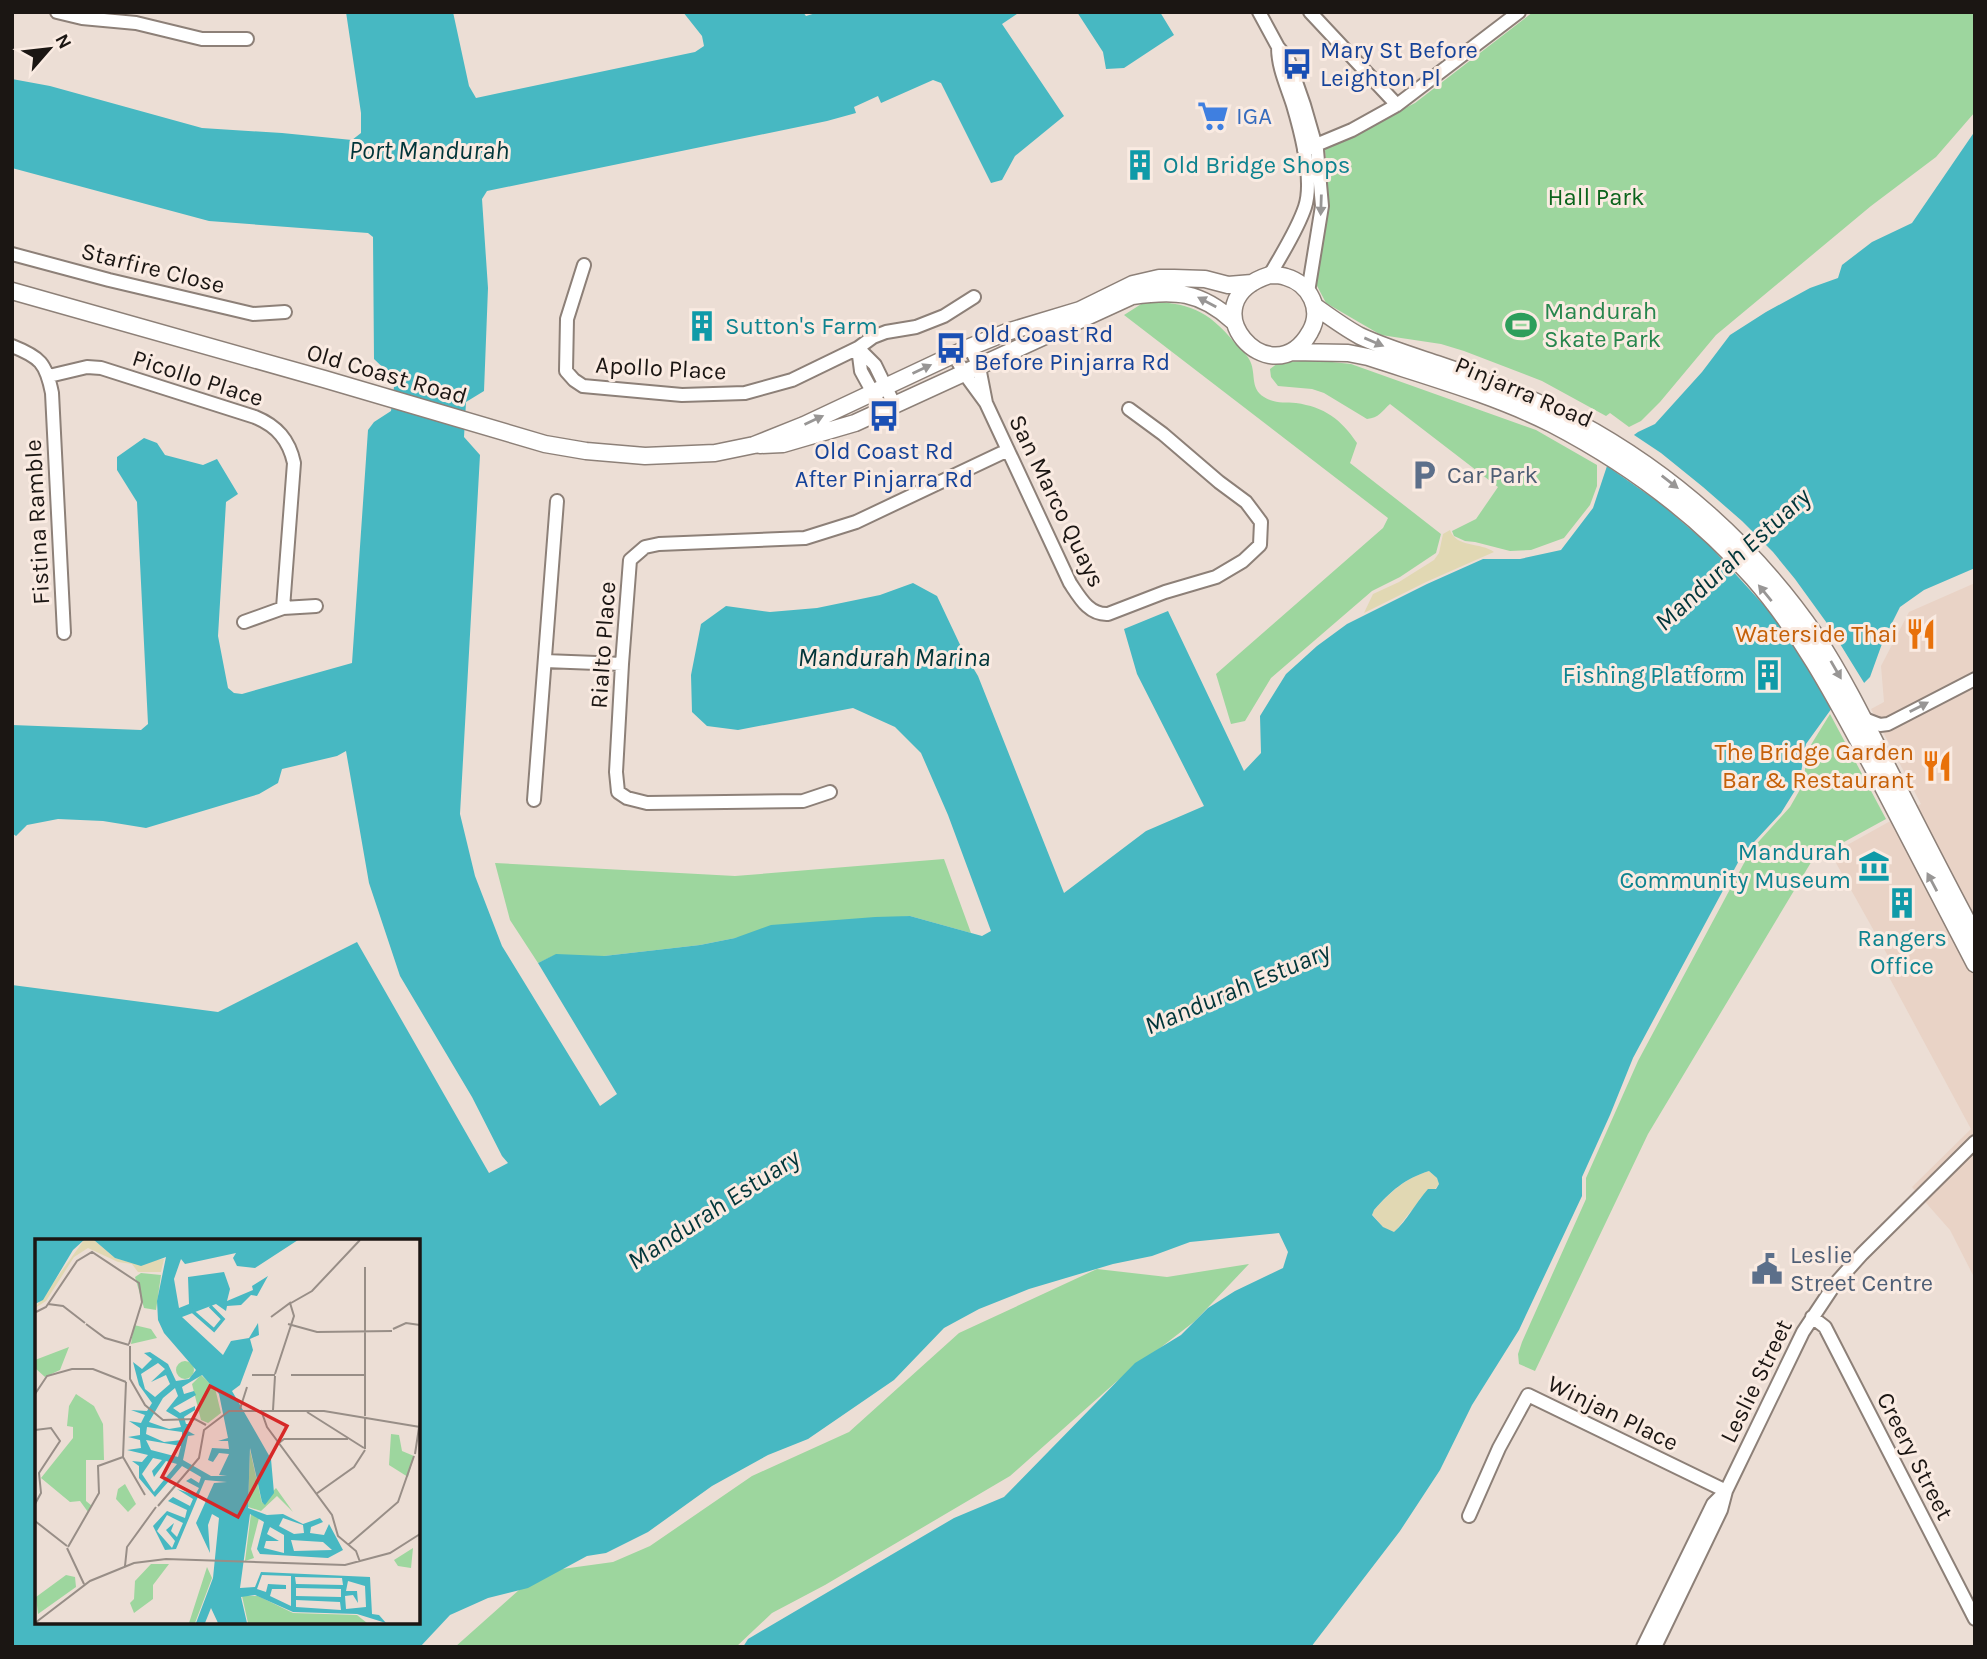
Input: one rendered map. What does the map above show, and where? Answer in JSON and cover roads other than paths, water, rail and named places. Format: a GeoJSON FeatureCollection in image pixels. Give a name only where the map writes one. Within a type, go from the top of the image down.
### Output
{"type":"FeatureCollection","features":[{"type":"Feature","properties":{"kind":"main road"},"geometry":{"type":"LineString","coordinates":[[1270,275],[1287,277],[1308,292],[1316,307],[1317,316],[1310,334],[1291,352],[1274,355],[1260,353],[1245,343],[1233,321],[1239,295],[1252,283],[1270,275]]}},
{"type":"Feature","properties":{"kind":"main road","name":"Old Coast Road"},"geometry":{"type":"LineString","coordinates":[[754,445],[970,346],[1080,310],[1133,284],[1159,278],[1205,279],[1228,285],[1252,283]]}},
{"type":"Feature","properties":{"kind":"main road","name":"Old Coast Road"},"geometry":{"type":"LineString","coordinates":[[12,291],[555,446],[645,456],[715,453],[754,445],[783,444],[832,431],[889,408],[1132,296],[1177,292],[1195,296],[1220,309],[1233,321]]}},
{"type":"Feature","properties":{"kind":"main road","name":"Pinjarra Road"},"geometry":{"type":"LineString","coordinates":[[1316,307],[1359,336],[1525,396],[1554,410],[1596,440]]}},
{"type":"Feature","properties":{"kind":"main road","name":"Pinjarra Road"},"geometry":{"type":"LineString","coordinates":[[1291,352],[1348,353],[1368,357],[1468,390],[1596,440],[1644,463],[1694,501],[1750,554],[1777,584],[1816,637],[1975,964]]}},
{"type":"Feature","properties":{"kind":"main road","name":"Pinjarra Road"},"geometry":{"type":"LineString","coordinates":[[1854,712],[1975,936]]}},
{"type":"Feature","properties":{"kind":"street"},"geometry":{"type":"LineString","coordinates":[[57,12],[82,18],[136,23],[202,39],[247,39]]}},
{"type":"Feature","properties":{"kind":"street"},"geometry":{"type":"LineString","coordinates":[[1259,12],[1278,47],[1278,62],[1309,147],[1307,205],[1270,275]]}},
{"type":"Feature","properties":{"kind":"street"},"geometry":{"type":"LineString","coordinates":[[1310,12],[1397,105]]}},
{"type":"Feature","properties":{"kind":"street"},"geometry":{"type":"LineString","coordinates":[[1309,147],[1352,130],[1397,105],[1520,12]]}},
{"type":"Feature","properties":{"kind":"street"},"geometry":{"type":"LineString","coordinates":[[1308,292],[1322,206],[1317,150],[1309,147]]}},
{"type":"Feature","properties":{"kind":"street","name":"Starfire Close"},"geometry":{"type":"LineString","coordinates":[[12,254],[253,314],[285,312]]}},
{"type":"Feature","properties":{"kind":"street","name":"Apollo Place"},"geometry":{"type":"LineString","coordinates":[[584,265],[566,319],[566,371],[583,386],[682,395],[745,393],[792,380],[858,348],[879,334],[916,327],[944,316],[974,297]]}},
{"type":"Feature","properties":{"kind":"street"},"geometry":{"type":"LineString","coordinates":[[12,346],[33,354],[43,364],[49,376]]}},
{"type":"Feature","properties":{"kind":"street","name":"San Marco Quays"},"geometry":{"type":"LineString","coordinates":[[970,346],[979,367],[986,403]]}},
{"type":"Feature","properties":{"kind":"street"},"geometry":{"type":"LineString","coordinates":[[858,348],[861,371],[880,389],[889,408]]}},
{"type":"Feature","properties":{"kind":"street","name":"San Marco Quays"},"geometry":{"type":"LineString","coordinates":[[954,354],[986,403],[1070,583],[1084,605],[1100,614],[1108,614],[1165,592],[1216,578],[1243,561],[1260,545],[1261,522],[1246,502],[1163,434],[1129,410]]}},
{"type":"Feature","properties":{"kind":"street","name":"Picollo Place"},"geometry":{"type":"LineString","coordinates":[[49,376],[87,367],[101,368],[255,417],[268,422],[279,431],[290,449],[293,463],[283,608]]}},
{"type":"Feature","properties":{"kind":"street","name":"Fistina Ramble"},"geometry":{"type":"LineString","coordinates":[[49,376],[64,633]]}},
{"type":"Feature","properties":{"kind":"street","name":"Rialto Place"},"geometry":{"type":"LineString","coordinates":[[830,792],[803,801],[647,803],[627,798],[618,792],[616,772],[630,560],[645,547],[805,538],[856,522],[1008,450]]}},
{"type":"Feature","properties":{"kind":"street"},"geometry":{"type":"LineString","coordinates":[[534,800],[557,501]]}},
{"type":"Feature","properties":{"kind":"street"},"geometry":{"type":"LineString","coordinates":[[244,622],[283,608],[316,606]]}},
{"type":"Feature","properties":{"kind":"street"},"geometry":{"type":"LineString","coordinates":[[545,661],[622,664]]}},
{"type":"Feature","properties":{"kind":"street"},"geometry":{"type":"LineString","coordinates":[[1854,712],[1880,725],[1888,724],[1975,679]]}},
{"type":"Feature","properties":{"kind":"street","name":"Leslie Street"},"geometry":{"type":"LineString","coordinates":[[1655,1647],[1721,1510],[1726,1491],[1812,1317],[1835,1284],[1862,1254],[1975,1142]]}},
{"type":"Feature","properties":{"kind":"street","name":"Creery Street"},"geometry":{"type":"LineString","coordinates":[[1812,1317],[1825,1327],[1975,1619]]}},
{"type":"Feature","properties":{"kind":"street","name":"Winjan Place"},"geometry":{"type":"LineString","coordinates":[[1469,1516],[1499,1448],[1528,1395],[1726,1491]]}},
{"type":"Feature","properties":{"kind":"street","name":"Leslie Street"},"geometry":{"type":"LineString","coordinates":[[1643,1647],[1713,1504],[1726,1491]]}},
{"type":"Feature","properties":{"kind":"water"},"geometry":{"type":"Polygon","coordinates":[[[346,12],[453,12],[469,86],[476,98],[695,52],[704,46],[702,36],[683,12],[803,12],[806,16],[819,12],[1020,12],[1002,24],[1064,116],[1015,156],[1002,180],[991,183],[941,83],[933,80],[881,103],[878,96],[854,107],[856,113],[827,121],[487,191],[482,199],[488,288],[484,391],[466,402],[464,437],[480,455],[460,814],[475,876],[502,946],[600,1106],[617,1094],[538,963],[556,954],[604,956],[700,945],[735,938],[771,925],[875,917],[910,916],[982,936],[991,931],[948,815],[921,753],[895,727],[853,708],[738,730],[707,726],[692,712],[691,675],[701,624],[726,606],[770,612],[817,608],[880,595],[913,583],[937,596],[978,676],[1064,893],[1146,831],[1204,806],[1137,674],[1124,629],[1168,611],[1244,771],[1261,753],[1260,716],[1286,674],[1317,646],[1347,624],[1483,559],[1520,559],[1561,550],[1593,508],[1612,451],[1638,432],[1655,424],[1702,372],[1730,335],[1810,288],[1838,278],[1842,265],[1872,242],[1912,223],[1975,131],[1975,568],[1924,590],[1900,607],[1883,641],[1870,677],[1837,701],[1806,744],[1799,784],[1781,813],[1742,855],[1633,1058],[1582,1177],[1582,1196],[1519,1330],[1472,1405],[1440,1470],[1400,1531],[1311,1647],[743,1647],[748,1639],[954,1518],[1004,1497],[1135,1363],[1181,1335],[1208,1308],[1235,1291],[1283,1268],[1288,1252],[1279,1233],[1190,1242],[1152,1256],[1113,1264],[1029,1289],[979,1309],[944,1328],[894,1380],[808,1439],[768,1455],[712,1486],[648,1532],[606,1553],[587,1556],[528,1588],[488,1598],[450,1615],[420,1647],[12,1647],[12,985],[218,1012],[357,942],[489,1173],[508,1163],[400,976],[369,883],[346,751],[337,756],[282,769],[278,783],[259,794],[146,828],[103,821],[58,819],[27,825],[16,836],[12,833],[12,725],[141,730],[148,724],[137,502],[117,470],[117,457],[144,438],[157,443],[165,455],[203,465],[217,459],[238,494],[226,502],[218,636],[228,688],[234,693],[242,694],[352,663],[368,430],[374,422],[391,411],[395,379],[374,359],[373,237],[368,233],[209,221],[12,168],[12,79],[50,86],[202,128],[352,140],[361,133],[361,113],[346,12]],[[1429,1171],[1412,1178],[1386,1197],[1372,1215],[1383,1227],[1394,1232],[1428,1189],[1436,1189],[1439,1184],[1429,1171]]]}},
{"type":"Feature","properties":{"kind":"water"},"geometry":{"type":"Polygon","coordinates":[[[1077,12],[1160,12],[1174,35],[1124,68],[1106,69],[1103,52],[1077,12]]]}},
{"type":"Feature","properties":{"kind":"place","name":"Mary St Before Leighton Pl"},"geometry":{"type":"Point","coordinates":[1297,64]}},
{"type":"Feature","properties":{"kind":"place","name":"IGA"},"geometry":{"type":"Point","coordinates":[1213,116]}},
{"type":"Feature","properties":{"kind":"place","name":"Old Bridge Shops"},"geometry":{"type":"Point","coordinates":[1140,165]}},
{"type":"Feature","properties":{"kind":"place","name":"Mandurah Skate Park"},"geometry":{"type":"Point","coordinates":[1521,325]}},
{"type":"Feature","properties":{"kind":"place","name":"Sutton's Farm"},"geometry":{"type":"Point","coordinates":[702,326]}},
{"type":"Feature","properties":{"kind":"place","name":"Old Coast Rd Before Pinjarra Rd"},"geometry":{"type":"Point","coordinates":[951,348]}},
{"type":"Feature","properties":{"kind":"place","name":"Old Coast Rd After Pinjarra Rd"},"geometry":{"type":"Point","coordinates":[884,416]}},
{"type":"Feature","properties":{"kind":"place","name":"Car Park"},"geometry":{"type":"Point","coordinates":[1424,475]}},
{"type":"Feature","properties":{"kind":"place","name":"Waterside Thai"},"geometry":{"type":"Point","coordinates":[1921,634]}},
{"type":"Feature","properties":{"kind":"place","name":"Fishing Platform"},"geometry":{"type":"Point","coordinates":[1768,675]}},
{"type":"Feature","properties":{"kind":"place","name":"The Bridge Garden Bar & Restaurant"},"geometry":{"type":"Point","coordinates":[1937,766]}},
{"type":"Feature","properties":{"kind":"place","name":"Mandurah Community Museum"},"geometry":{"type":"Point","coordinates":[1874,866]}},
{"type":"Feature","properties":{"kind":"place","name":"Rangers Office"},"geometry":{"type":"Point","coordinates":[1902,903]}},
{"type":"Feature","properties":{"kind":"place","name":"Leslie Street Centre"},"geometry":{"type":"Point","coordinates":[1767,1269]}},
{"type":"Feature","properties":{"kind":"water label","name":"Port Mandurah"},"geometry":{"type":"Point","coordinates":[429,150]}},
{"type":"Feature","properties":{"kind":"water label","name":"Mandurah Estuary"},"geometry":{"type":"Point","coordinates":[1732,559]}},
{"type":"Feature","properties":{"kind":"water label","name":"Mandurah Marina"},"geometry":{"type":"Point","coordinates":[894,657]}},
{"type":"Feature","properties":{"kind":"water label","name":"Mandurah Estuary"},"geometry":{"type":"Point","coordinates":[1237,988]}},
{"type":"Feature","properties":{"kind":"water label","name":"Mandurah Estuary"},"geometry":{"type":"Point","coordinates":[713,1209]}},
{"type":"Feature","properties":{"kind":"park label","name":"Hall Park"},"geometry":{"type":"Point","coordinates":[1596,197]}}]}
